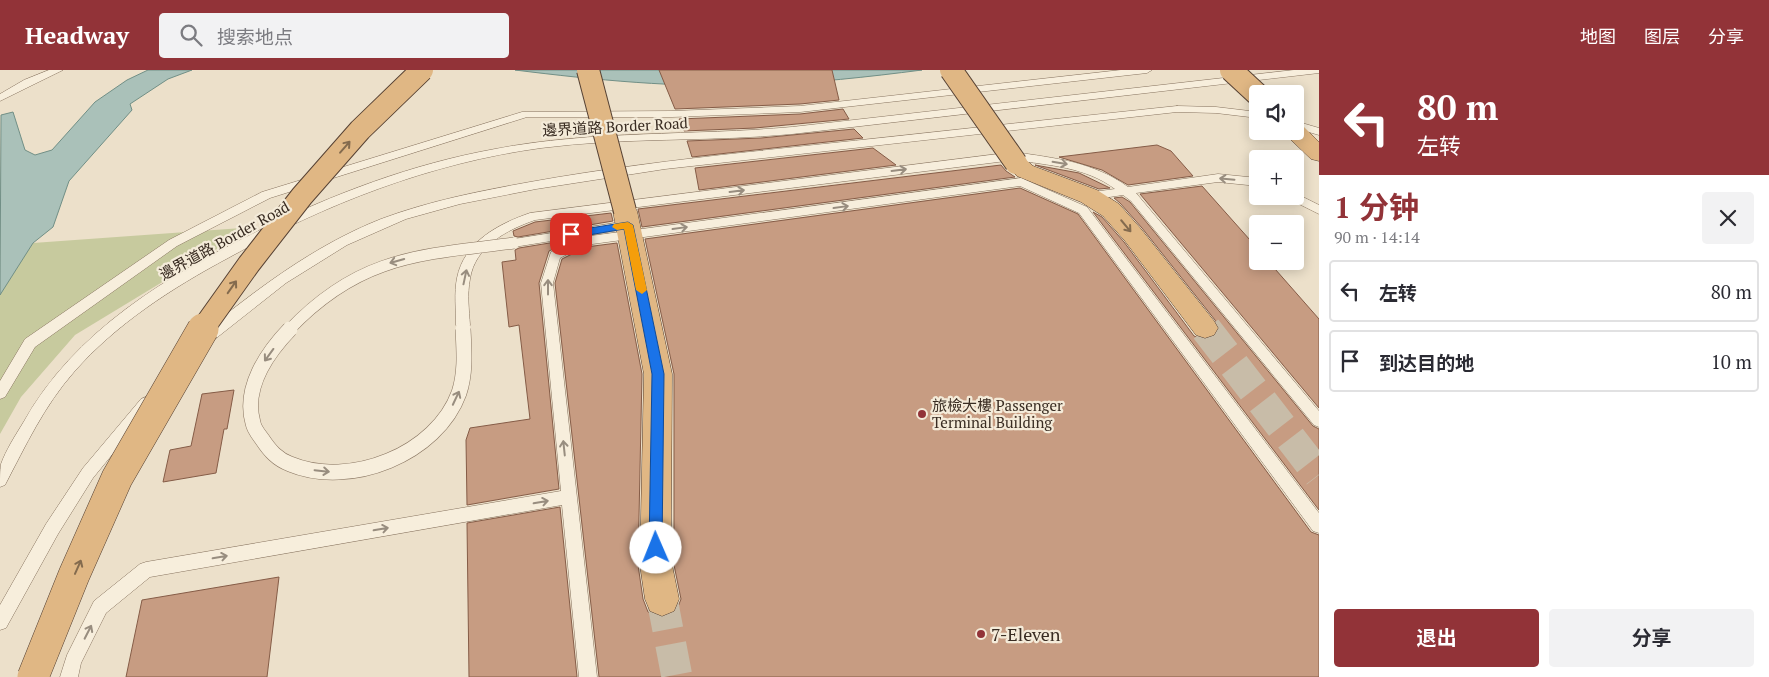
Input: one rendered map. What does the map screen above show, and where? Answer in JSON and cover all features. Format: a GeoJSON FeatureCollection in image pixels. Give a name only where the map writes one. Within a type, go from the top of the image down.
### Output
{"type":"FeatureCollection","features":[{"type":"Feature","properties":{"kind":"highway"},"geometry":{"type":"LineString","coordinates":[[33,677],[74,576],[118,478],[204,326],[302,196],[360,130],[422,70]]}},
{"type":"Feature","properties":{"kind":"highway"},"geometry":{"type":"LineString","coordinates":[[588,70],[626,218],[658,374],[655,531],[656,565],[662,599]]}},
{"type":"Feature","properties":{"kind":"highway"},"geometry":{"type":"LineString","coordinates":[[951,70],[1016,163],[1025,171],[1088,196],[1111,210],[1122,221],[1205,328]]}},
{"type":"Feature","properties":{"kind":"highway"},"geometry":{"type":"LineString","coordinates":[[1231,70],[1249,87]]}},
{"type":"Feature","properties":{"kind":"highway"},"geometry":{"type":"LineString","coordinates":[[1304,140],[1319,154]]}},
{"type":"Feature","properties":{"kind":"lane"},"geometry":{"type":"LineString","coordinates":[[0,98],[28,82],[58,70]]}},
{"type":"Feature","properties":{"kind":"lane"},"geometry":{"type":"LineString","coordinates":[[0,393],[30,343],[172,243],[266,195],[526,114],[672,114],[800,109],[1147,70]]}},
{"type":"Feature","properties":{"kind":"lane","name":"邊界道路 Border Road"},"geometry":{"type":"LineString","coordinates":[[0,480],[54,385],[79,357],[114,325],[194,271],[293,217],[376,184],[418,170],[498,152],[566,142],[773,132],[1319,70]]}},
{"type":"Feature","properties":{"kind":"lane"},"geometry":{"type":"LineString","coordinates":[[0,622],[52,529],[88,472],[145,404],[202,342],[254,297],[302,264],[365,230],[454,200],[585,176],[665,165],[1177,109],[1216,110],[1249,114]]}},
{"type":"Feature","properties":{"kind":"lane"},"geometry":{"type":"LineString","coordinates":[[1304,127],[1319,132]]}},
{"type":"Feature","properties":{"kind":"lane"},"geometry":{"type":"LineString","coordinates":[[626,218],[514,243],[422,255],[399,260],[358,276],[322,298],[305,312],[263,364],[255,380],[250,410],[253,424],[259,437],[283,461],[298,467],[335,473],[378,464],[398,456],[417,445],[433,431],[456,400],[462,384],[464,368],[462,288],[469,262],[485,241],[511,223],[534,216],[1014,156],[1077,167],[1108,178],[1135,198],[1319,421]]}},
{"type":"Feature","properties":{"kind":"lane"},"geometry":{"type":"LineString","coordinates":[[1088,196],[1218,178],[1249,181]]}},
{"type":"Feature","properties":{"kind":"lane"},"geometry":{"type":"LineString","coordinates":[[588,677],[547,283],[555,255],[583,242],[1022,182],[1083,210],[1319,526]]}},
{"type":"Feature","properties":{"kind":"lane"},"geometry":{"type":"LineString","coordinates":[[1304,202],[1319,210]]}},
{"type":"Feature","properties":{"kind":"lane"},"geometry":{"type":"LineString","coordinates":[[69,677],[73,661],[100,607],[146,570],[569,497]]}},
{"type":"Feature","properties":{"kind":"green space"},"geometry":{"type":"Polygon","coordinates":[[[256,227],[75,335],[21,397],[0,434],[0,291],[33,243],[256,227]]]}},
{"type":"Feature","properties":{"kind":"water"},"geometry":{"type":"Polygon","coordinates":[[[148,70],[192,70],[168,79],[130,104],[132,110],[69,181],[53,227],[33,243],[0,295],[1,115],[13,112],[25,150],[35,155],[52,150],[95,102],[127,80],[148,70]]]}},
{"type":"Feature","properties":{"kind":"water"},"geometry":{"type":"Polygon","coordinates":[[[515,70],[922,70],[820,81],[728,86],[636,82],[515,70]]]}},
{"type":"Feature","properties":{"kind":"building"},"geometry":{"type":"Polygon","coordinates":[[[659,70],[832,70],[839,100],[800,104],[675,109],[659,70]]]}},
{"type":"Feature","properties":{"kind":"building"},"geometry":{"type":"Polygon","coordinates":[[[843,109],[849,119],[755,128],[684,131],[679,119],[800,114],[843,109]]]}},
{"type":"Feature","properties":{"kind":"building"},"geometry":{"type":"Polygon","coordinates":[[[854,129],[863,138],[692,157],[687,141],[761,138],[854,129]]]}},
{"type":"Feature","properties":{"kind":"building"},"geometry":{"type":"Polygon","coordinates":[[[1157,145],[1171,151],[1193,176],[1128,185],[1102,170],[1059,157],[1157,145]]]}},
{"type":"Feature","properties":{"kind":"building"},"geometry":{"type":"Polygon","coordinates":[[[873,148],[896,165],[699,190],[695,168],[873,148]]]}},
{"type":"Feature","properties":{"kind":"building"},"geometry":{"type":"Polygon","coordinates":[[[1001,165],[1015,177],[642,227],[638,209],[1001,165]]]}},
{"type":"Feature","properties":{"kind":"building"},"geometry":{"type":"Polygon","coordinates":[[[1035,165],[1079,173],[1110,188],[1099,189],[1035,165]]]}},
{"type":"Feature","properties":{"kind":"building"},"geometry":{"type":"Polygon","coordinates":[[[1202,186],[1249,239],[1249,270],[1276,270],[1319,319],[1319,408],[1140,194],[1202,186]]]}},
{"type":"Feature","properties":{"kind":"building","name":"旅檢大樓 Passenger Terminal Building"},"geometry":{"type":"Polygon","coordinates":[[[1020,188],[1078,214],[1311,532],[1319,535],[1319,677],[599,677],[555,283],[562,259],[586,247],[617,243],[642,374],[638,565],[643,599],[648,612],[663,618],[676,612],[681,599],[674,565],[674,374],[645,239],[1020,188]]]}},
{"type":"Feature","properties":{"kind":"building"},"geometry":{"type":"Polygon","coordinates":[[[1122,197],[1130,202],[1313,426],[1319,429],[1319,510],[1093,212],[1102,217],[1124,242],[1194,336],[1204,340],[1215,337],[1220,329],[1215,320],[1142,228],[1114,198],[1122,197]]]}},
{"type":"Feature","properties":{"kind":"building"},"geometry":{"type":"Polygon","coordinates":[[[611,213],[613,221],[518,237],[514,236],[513,231],[535,222],[611,213]]]}},
{"type":"Feature","properties":{"kind":"building"},"geometry":{"type":"Polygon","coordinates":[[[574,239],[549,251],[539,283],[559,489],[467,505],[466,440],[470,428],[530,419],[519,325],[509,327],[502,262],[516,260],[515,250],[519,248],[574,239]]]}},
{"type":"Feature","properties":{"kind":"building"},"geometry":{"type":"Polygon","coordinates":[[[234,390],[227,429],[224,429],[216,473],[163,482],[170,450],[191,446],[202,394],[234,390]]]}},
{"type":"Feature","properties":{"kind":"building"},"geometry":{"type":"Polygon","coordinates":[[[560,507],[577,677],[469,677],[467,523],[560,507]]]}},
{"type":"Feature","properties":{"kind":"building"},"geometry":{"type":"Polygon","coordinates":[[[279,577],[267,677],[126,677],[142,600],[279,577]]]}},
{"type":"Feature","properties":{"kind":"tunnel"},"geometry":{"type":"LineString","coordinates":[[1206,329],[1319,475]]}},
{"type":"Feature","properties":{"kind":"tunnel"},"geometry":{"type":"LineString","coordinates":[[662,599],[677,677]]}},
{"type":"Feature","properties":{"kind":"slow traffic"},"geometry":{"type":"LineString","coordinates":[[617,227],[628,225],[642,290]]}},
{"type":"Feature","properties":{"kind":"place","name":"旅檢大樓 Passenger Terminal Building"},"geometry":{"type":"Point","coordinates":[922,414]}},
{"type":"Feature","properties":{"kind":"place","name":"7-Eleven"},"geometry":{"type":"Point","coordinates":[981,634]}},
{"type":"Feature","properties":{"kind":"route"},"geometry":{"type":"LineString","coordinates":[[571,234],[628,225],[658,374],[656,548]]}}]}
